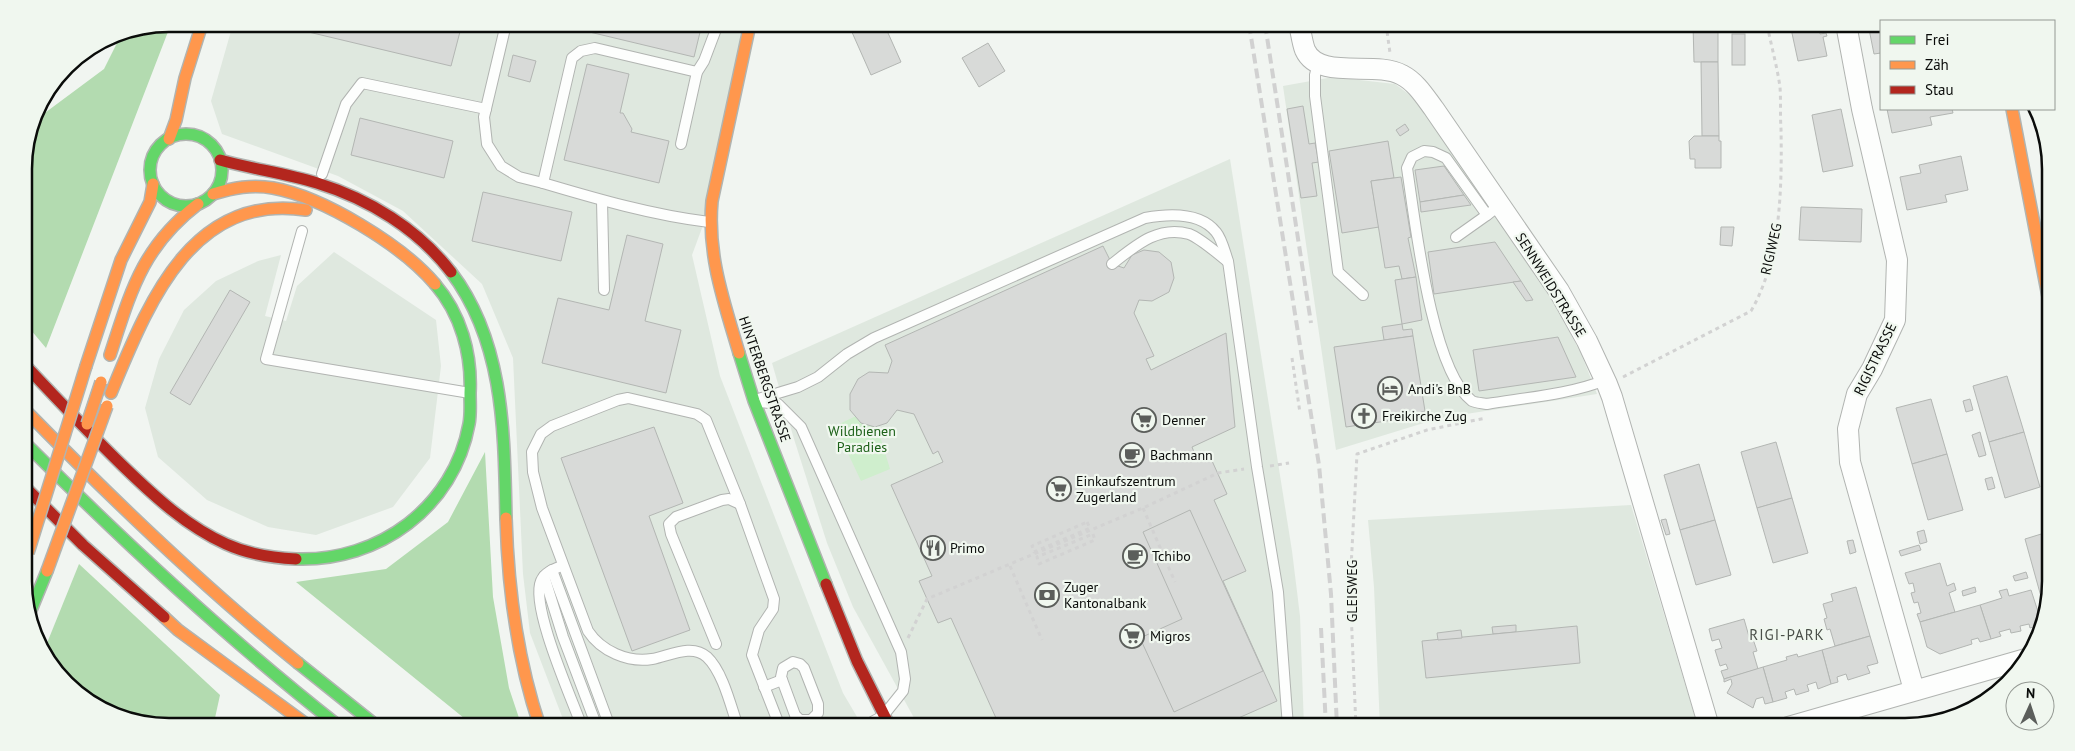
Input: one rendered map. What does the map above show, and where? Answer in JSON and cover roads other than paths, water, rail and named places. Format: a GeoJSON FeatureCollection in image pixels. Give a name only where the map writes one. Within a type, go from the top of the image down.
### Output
{"type":"FeatureCollection","features":[{"type":"Feature","properties":{"kind":"main road"},"geometry":{"type":"LineString","coordinates":[[169,139],[176,120],[185,78],[199,33]]}},
{"type":"Feature","properties":{"kind":"main road","name":"HINTERBERGSTRASSE"},"geometry":{"type":"LineString","coordinates":[[748,33],[718,169],[710,222],[712,254],[723,298],[754,401],[857,661],[883,716]]}},
{"type":"Feature","properties":{"kind":"main road"},"geometry":{"type":"LineString","coordinates":[[2012,110],[2042,265]]}},
{"type":"Feature","properties":{"kind":"main road"},"geometry":{"type":"LineString","coordinates":[[200,123],[204,139]]}},
{"type":"Feature","properties":{"kind":"main road"},"geometry":{"type":"LineString","coordinates":[[33,535],[121,260],[150,202],[153,184],[151,168],[153,160],[159,148],[174,136],[190,135],[204,139],[214,147],[220,160],[219,181],[213,194],[207,200],[181,216],[164,233],[148,256],[134,285],[81,442],[34,598]]}},
{"type":"Feature","properties":{"kind":"main road"},"geometry":{"type":"LineString","coordinates":[[220,160],[255,170],[307,180],[336,190],[388,216],[412,231],[433,250],[452,270],[466,292],[484,329],[495,366],[502,415],[511,603],[523,671],[537,718]]}},
{"type":"Feature","properties":{"kind":"main road"},"geometry":{"type":"LineString","coordinates":[[153,184],[168,202],[183,207],[198,204]]}},
{"type":"Feature","properties":{"kind":"main road"},"geometry":{"type":"LineString","coordinates":[[33,374],[139,481],[182,518],[210,536],[233,547],[256,555],[287,561],[318,561],[356,553],[380,543],[414,521],[435,499],[456,464],[469,426],[472,394],[470,366],[464,337],[446,298],[426,273],[412,260],[383,239],[317,202],[286,192],[252,186],[213,194]]}},
{"type":"Feature","properties":{"kind":"main road"},"geometry":{"type":"LineString","coordinates":[[33,584],[43,568],[142,321],[160,285],[187,250],[213,228],[232,218],[251,212],[284,208],[325,213],[359,225]]}},
{"type":"Feature","properties":{"kind":"main road"},"geometry":{"type":"LineString","coordinates":[[33,418],[98,484],[209,588],[297,663],[367,718]]}},
{"type":"Feature","properties":{"kind":"main road"},"geometry":{"type":"LineString","coordinates":[[33,451],[155,571],[246,651],[329,718]]}},
{"type":"Feature","properties":{"kind":"main road"},"geometry":{"type":"LineString","coordinates":[[33,495],[83,545],[178,630],[298,718]]}},
{"type":"Feature","properties":{"kind":"street"},"geometry":{"type":"LineString","coordinates":[[1301,32],[1306,51],[1312,60],[1318,63]]}},
{"type":"Feature","properties":{"kind":"street","name":"RIGISTRASSE"},"geometry":{"type":"LineString","coordinates":[[1848,32],[1862,109],[1896,260],[1895,320],[1872,369],[1857,394],[1848,429],[1850,462],[1914,690]]}},
{"type":"Feature","properties":{"kind":"street","name":"SENNWEIDSTRASSE"},"geometry":{"type":"LineString","coordinates":[[1318,63],[1340,69],[1369,67],[1388,69],[1404,75],[1418,88],[1493,210],[1559,291],[1587,342],[1615,406],[1706,718]]}},
{"type":"Feature","properties":{"kind":"street"},"geometry":{"type":"LineString","coordinates":[[1819,718],[2016,662]]}},
{"type":"Feature","properties":{"kind":"lane"},"geometry":{"type":"LineString","coordinates":[[504,33],[484,117],[487,144],[501,166],[519,177],[543,182],[602,201],[671,217],[710,222]]}},
{"type":"Feature","properties":{"kind":"lane"},"geometry":{"type":"LineString","coordinates":[[681,144],[697,72],[704,61],[715,33]]}},
{"type":"Feature","properties":{"kind":"lane"},"geometry":{"type":"LineString","coordinates":[[543,182],[572,58],[581,51],[595,48],[697,72]]}},
{"type":"Feature","properties":{"kind":"lane"},"geometry":{"type":"LineString","coordinates":[[1318,63],[1315,75],[1315,96],[1338,272],[1364,295]]}},
{"type":"Feature","properties":{"kind":"lane"},"geometry":{"type":"LineString","coordinates":[[322,174],[346,104],[362,83],[486,109]]}},
{"type":"Feature","properties":{"kind":"lane"},"geometry":{"type":"LineString","coordinates":[[1456,237],[1493,210],[1446,158],[1433,152],[1424,151],[1412,157],[1407,168],[1431,315],[1449,367],[1462,390],[1473,402],[1486,404],[1606,382]]}},
{"type":"Feature","properties":{"kind":"lane"},"geometry":{"type":"LineString","coordinates":[[602,201],[604,290]]}},
{"type":"Feature","properties":{"kind":"lane"},"geometry":{"type":"LineString","coordinates":[[754,401],[798,387],[818,377],[847,354],[874,338],[1145,218],[1165,215],[1191,218],[1211,228],[1216,232],[1228,261],[1257,467],[1278,592],[1287,718]]}},
{"type":"Feature","properties":{"kind":"lane"},"geometry":{"type":"LineString","coordinates":[[302,231],[266,359],[472,394]]}},
{"type":"Feature","properties":{"kind":"lane"},"geometry":{"type":"LineString","coordinates":[[1112,264],[1144,239],[1166,232],[1189,234],[1228,261]]}},
{"type":"Feature","properties":{"kind":"lane"},"geometry":{"type":"LineString","coordinates":[[1076,247],[1087,246],[1094,250]]}},
{"type":"Feature","properties":{"kind":"lane"},"geometry":{"type":"LineString","coordinates":[[735,718],[719,675],[706,657],[691,651],[653,658],[636,659],[625,657],[600,645],[588,631],[562,566],[542,508],[532,465],[534,445],[541,434],[552,426],[618,400],[638,399],[697,414],[706,420],[740,504],[774,599],[773,608],[759,630],[753,650],[754,662],[776,718]]}},
{"type":"Feature","properties":{"kind":"lane"},"geometry":{"type":"LineString","coordinates":[[754,401],[778,404],[801,427],[901,652],[905,686],[883,716],[879,718]]}},
{"type":"Feature","properties":{"kind":"lane"},"geometry":{"type":"LineString","coordinates":[[716,644],[671,534],[670,524],[676,517],[722,500],[729,499],[740,504]]}},
{"type":"Feature","properties":{"kind":"lane"},"geometry":{"type":"LineString","coordinates":[[562,566],[548,573],[539,586],[539,593],[544,623],[579,718]]}},
{"type":"Feature","properties":{"kind":"lane"},"geometry":{"type":"LineString","coordinates":[[548,573],[563,637],[594,718]]}},
{"type":"Feature","properties":{"kind":"lane"},"geometry":{"type":"LineString","coordinates":[[548,573],[606,718]]}},
{"type":"Feature","properties":{"kind":"lane"},"geometry":{"type":"LineString","coordinates":[[800,718],[795,715],[782,680],[782,671],[786,665],[797,662],[802,666],[818,704],[818,713],[814,718]]}},
{"type":"Feature","properties":{"kind":"lane"},"geometry":{"type":"LineString","coordinates":[[764,687],[782,680]]}},
{"type":"Feature","properties":{"kind":"railway"},"geometry":{"type":"LineString","coordinates":[[1250,32],[1319,465],[1331,594],[1337,718]]}},
{"type":"Feature","properties":{"kind":"railway"},"geometry":{"type":"LineString","coordinates":[[1266,32],[1311,323]]}},
{"type":"Feature","properties":{"kind":"railway"},"geometry":{"type":"LineString","coordinates":[[1321,628],[1326,718]]}},
{"type":"Feature","properties":{"kind":"place","name":"Andi's BnB"},"geometry":{"type":"Point","coordinates":[1390,389]}},
{"type":"Feature","properties":{"kind":"place","name":"Freikirche Zug"},"geometry":{"type":"Point","coordinates":[1364,416]}},
{"type":"Feature","properties":{"kind":"place","name":"Denner"},"geometry":{"type":"Point","coordinates":[1144,420]}},
{"type":"Feature","properties":{"kind":"place","name":"Bachmann"},"geometry":{"type":"Point","coordinates":[1132,455]}},
{"type":"Feature","properties":{"kind":"place","name":"Einkaufszentrum Zugerland"},"geometry":{"type":"Point","coordinates":[1059,489]}},
{"type":"Feature","properties":{"kind":"place","name":"Primo"},"geometry":{"type":"Point","coordinates":[933,548]}},
{"type":"Feature","properties":{"kind":"place","name":"Tchibo"},"geometry":{"type":"Point","coordinates":[1135,556]}},
{"type":"Feature","properties":{"kind":"place","name":"Zuger Kantonalbank"},"geometry":{"type":"Point","coordinates":[1047,595]}},
{"type":"Feature","properties":{"kind":"place","name":"Migros"},"geometry":{"type":"Point","coordinates":[1132,636]}},
{"type":"Feature","properties":{"kind":"district","name":"RIGI-PARK"},"geometry":{"type":"Point","coordinates":[1787,634]}},
{"type":"Feature","properties":{"kind":"park label","name":"Wildbienen Paradies"},"geometry":{"type":"Point","coordinates":[862,440]}}]}
